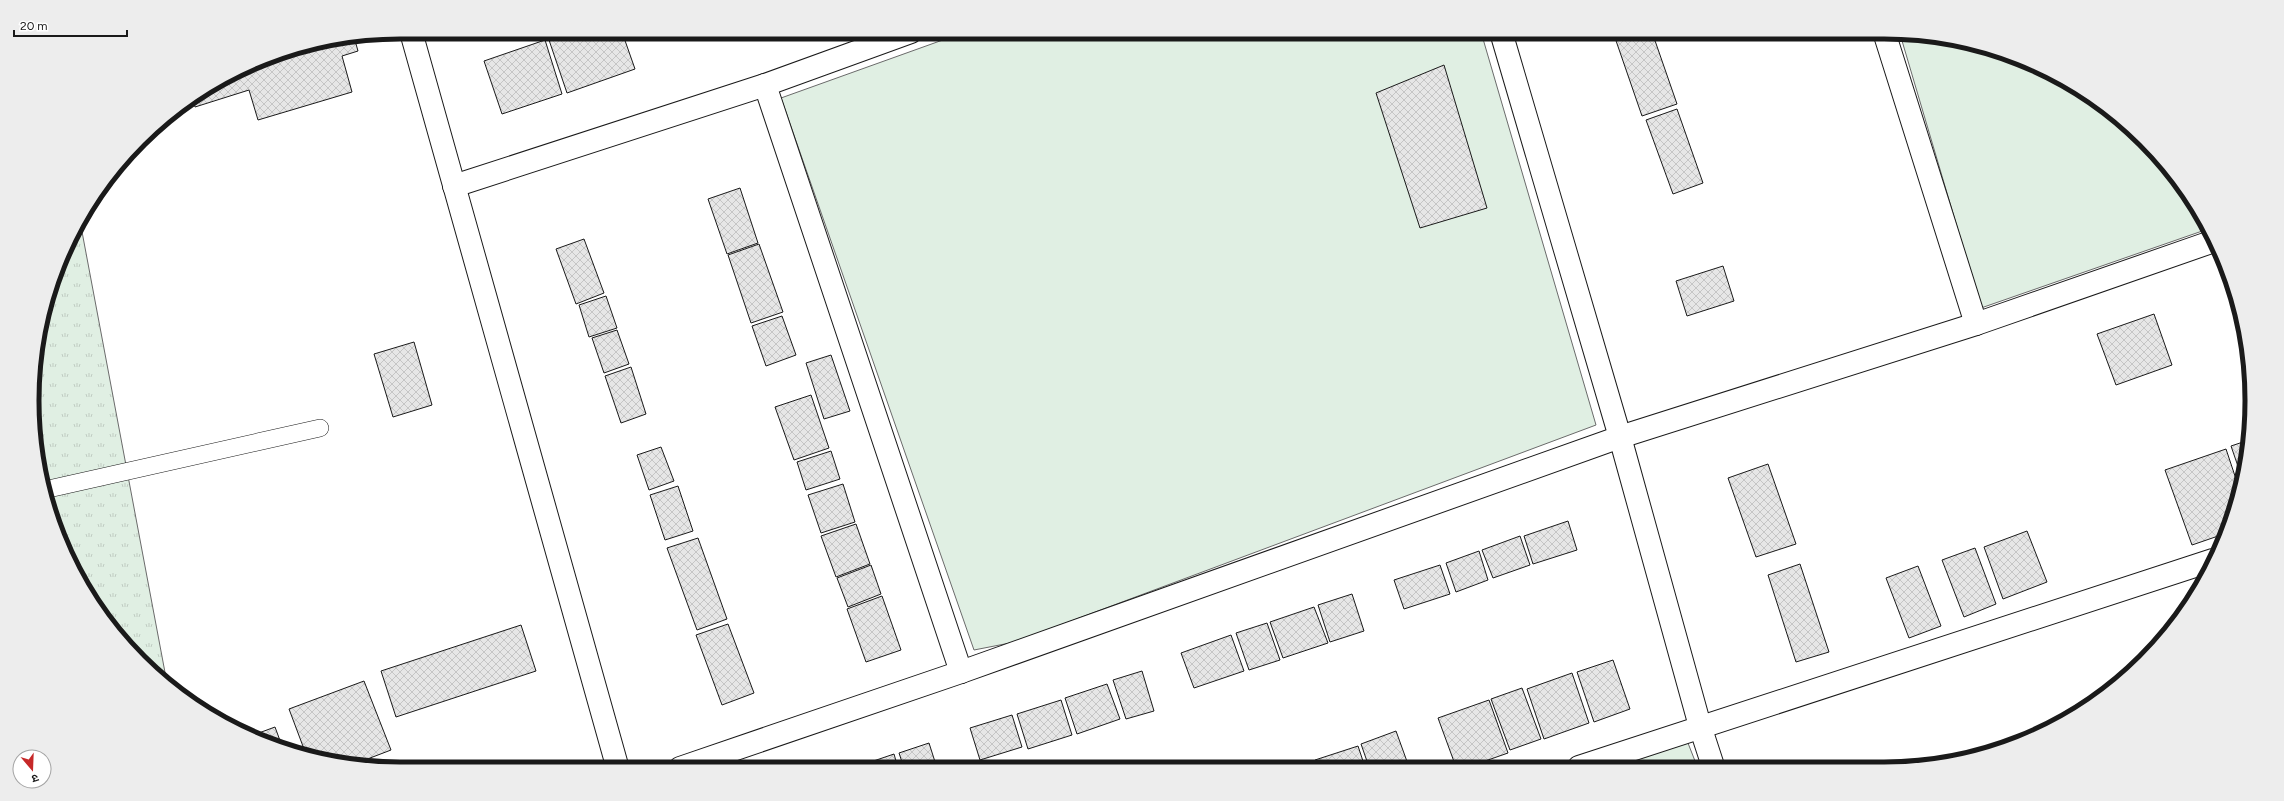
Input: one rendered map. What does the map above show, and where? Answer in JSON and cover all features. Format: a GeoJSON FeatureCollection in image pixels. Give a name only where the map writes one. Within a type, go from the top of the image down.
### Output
{"type":"FeatureCollection","features":[{"type":"Feature","properties":{"kind":"street"},"geometry":{"type":"LineString","coordinates":[[413,39],[616,762]]}},
{"type":"Feature","properties":{"kind":"street"},"geometry":{"type":"LineString","coordinates":[[454,186],[765,85],[892,39]]}},
{"type":"Feature","properties":{"kind":"street"},"geometry":{"type":"LineString","coordinates":[[1503,39],[1620,437],[1700,726],[1712,762]]}},
{"type":"Feature","properties":{"kind":"street"},"geometry":{"type":"LineString","coordinates":[[1886,39],[1976,324]]}},
{"type":"Feature","properties":{"kind":"street"},"geometry":{"type":"LineString","coordinates":[[765,85],[960,672]]}},
{"type":"Feature","properties":{"kind":"street"},"geometry":{"type":"LineString","coordinates":[[698,762],[960,672],[1620,437],[1976,324],[2209,243]]}},
{"type":"Feature","properties":{"kind":"street"},"geometry":{"type":"LineString","coordinates":[[1590,762],[2207,562]]}},
{"type":"Feature","properties":{"kind":"lane"},"geometry":{"type":"LineString","coordinates":[[50,489],[320,428]]}},
{"type":"Feature","properties":{"kind":"green space"},"geometry":{"type":"Polygon","coordinates":[[[945,39],[1483,39],[1596,425],[1015,642],[974,650],[781,98],[945,39]]]}},
{"type":"Feature","properties":{"kind":"green space"},"geometry":{"type":"Polygon","coordinates":[[[1902,40],[1931,42],[1977,51],[2022,67],[2064,87],[2104,114],[2139,145],[2170,180],[2203,231],[1981,308],[1902,40]]]}},
{"type":"Feature","properties":{"kind":"green space"},"geometry":{"type":"Polygon","coordinates":[[[82,230],[165,675],[129,639],[114,621],[87,581],[76,560],[58,517],[46,471],[42,448],[39,400],[42,353],[51,307],[58,284],[82,230]]]}},
{"type":"Feature","properties":{"kind":"green space"},"geometry":{"type":"Polygon","coordinates":[[[1686,738],[1695,762],[1616,762],[1686,738]]]}},
{"type":"Feature","properties":{"kind":"building"},"geometry":{"type":"Polygon","coordinates":[[[624,39],[635,69],[567,93],[549,40],[624,39]]]}},
{"type":"Feature","properties":{"kind":"building"},"geometry":{"type":"Polygon","coordinates":[[[1615,39],[1654,39],[1677,104],[1642,116],[1615,39]]]}},
{"type":"Feature","properties":{"kind":"building"},"geometry":{"type":"Polygon","coordinates":[[[545,40],[562,94],[502,114],[484,61],[545,40]]]}},
{"type":"Feature","properties":{"kind":"building"},"geometry":{"type":"Polygon","coordinates":[[[355,42],[358,51],[342,56],[352,92],[258,120],[249,90],[195,107],[194,104],[220,87],[241,76],[284,58],[307,51],[355,42]]]}},
{"type":"Feature","properties":{"kind":"building"},"geometry":{"type":"Polygon","coordinates":[[[1444,65],[1487,208],[1420,228],[1376,93],[1444,65]]]}},
{"type":"Feature","properties":{"kind":"building"},"geometry":{"type":"Polygon","coordinates":[[[1677,109],[1703,183],[1673,194],[1646,120],[1677,109]]]}},
{"type":"Feature","properties":{"kind":"building"},"geometry":{"type":"Polygon","coordinates":[[[740,188],[758,243],[727,254],[708,199],[740,188]]]}},
{"type":"Feature","properties":{"kind":"building"},"geometry":{"type":"Polygon","coordinates":[[[584,239],[604,293],[576,304],[556,249],[584,239]]]}},
{"type":"Feature","properties":{"kind":"building"},"geometry":{"type":"Polygon","coordinates":[[[759,244],[783,312],[751,323],[728,255],[759,244]]]}},
{"type":"Feature","properties":{"kind":"building"},"geometry":{"type":"Polygon","coordinates":[[[1723,266],[1734,301],[1687,316],[1676,281],[1723,266]]]}},
{"type":"Feature","properties":{"kind":"building"},"geometry":{"type":"Polygon","coordinates":[[[606,296],[617,328],[589,337],[579,305],[606,296]]]}},
{"type":"Feature","properties":{"kind":"building"},"geometry":{"type":"Polygon","coordinates":[[[2154,314],[2172,365],[2116,385],[2097,334],[2154,314]]]}},
{"type":"Feature","properties":{"kind":"building"},"geometry":{"type":"Polygon","coordinates":[[[782,316],[796,355],[766,366],[752,326],[782,316]]]}},
{"type":"Feature","properties":{"kind":"building"},"geometry":{"type":"Polygon","coordinates":[[[617,330],[629,364],[604,373],[592,338],[617,330]]]}},
{"type":"Feature","properties":{"kind":"building"},"geometry":{"type":"Polygon","coordinates":[[[414,342],[432,405],[393,417],[374,354],[414,342]]]}},
{"type":"Feature","properties":{"kind":"building"},"geometry":{"type":"Polygon","coordinates":[[[831,355],[850,411],[824,419],[806,363],[831,355]]]}},
{"type":"Feature","properties":{"kind":"building"},"geometry":{"type":"Polygon","coordinates":[[[631,367],[646,414],[621,423],[605,376],[631,367]]]}},
{"type":"Feature","properties":{"kind":"building"},"geometry":{"type":"Polygon","coordinates":[[[811,395],[829,448],[794,460],[775,407],[811,395]]]}},
{"type":"Feature","properties":{"kind":"building"},"geometry":{"type":"Polygon","coordinates":[[[2242,442],[2239,468],[2231,446],[2242,442]]]}},
{"type":"Feature","properties":{"kind":"building"},"geometry":{"type":"Polygon","coordinates":[[[661,447],[674,481],[649,490],[637,455],[661,447]]]}},
{"type":"Feature","properties":{"kind":"building"},"geometry":{"type":"Polygon","coordinates":[[[2226,449],[2236,479],[2226,517],[2218,536],[2192,545],[2165,470],[2226,449]]]}},
{"type":"Feature","properties":{"kind":"building"},"geometry":{"type":"Polygon","coordinates":[[[831,451],[840,479],[806,490],[797,462],[831,451]]]}},
{"type":"Feature","properties":{"kind":"building"},"geometry":{"type":"Polygon","coordinates":[[[1768,464],[1796,544],[1756,557],[1728,478],[1768,464]]]}},
{"type":"Feature","properties":{"kind":"building"},"geometry":{"type":"Polygon","coordinates":[[[843,484],[855,522],[821,533],[808,495],[843,484]]]}},
{"type":"Feature","properties":{"kind":"building"},"geometry":{"type":"Polygon","coordinates":[[[678,486],[693,531],[665,540],[650,495],[678,486]]]}},
{"type":"Feature","properties":{"kind":"building"},"geometry":{"type":"Polygon","coordinates":[[[1568,521],[1577,550],[1533,564],[1524,536],[1568,521]]]}},
{"type":"Feature","properties":{"kind":"building"},"geometry":{"type":"Polygon","coordinates":[[[856,524],[870,564],[836,577],[821,536],[856,524]]]}},
{"type":"Feature","properties":{"kind":"building"},"geometry":{"type":"Polygon","coordinates":[[[2027,531],[2047,582],[2003,599],[1984,547],[2027,531]]]}},
{"type":"Feature","properties":{"kind":"building"},"geometry":{"type":"Polygon","coordinates":[[[1520,536],[1530,565],[1493,578],[1482,550],[1520,536]]]}},
{"type":"Feature","properties":{"kind":"building"},"geometry":{"type":"Polygon","coordinates":[[[698,538],[727,619],[697,630],[667,548],[698,538]]]}},
{"type":"Feature","properties":{"kind":"building"},"geometry":{"type":"Polygon","coordinates":[[[1975,548],[1996,604],[1964,617],[1942,560],[1975,548]]]}},
{"type":"Feature","properties":{"kind":"building"},"geometry":{"type":"Polygon","coordinates":[[[1479,551],[1488,580],[1456,592],[1446,563],[1479,551]]]}},
{"type":"Feature","properties":{"kind":"building"},"geometry":{"type":"Polygon","coordinates":[[[1800,564],[1829,652],[1796,662],[1768,575],[1800,564]]]}},
{"type":"Feature","properties":{"kind":"building"},"geometry":{"type":"Polygon","coordinates":[[[871,565],[881,594],[848,607],[837,578],[871,565]]]}},
{"type":"Feature","properties":{"kind":"building"},"geometry":{"type":"Polygon","coordinates":[[[1440,565],[1450,594],[1404,609],[1394,580],[1440,565]]]}},
{"type":"Feature","properties":{"kind":"building"},"geometry":{"type":"Polygon","coordinates":[[[1918,566],[1941,626],[1909,638],[1886,578],[1918,566]]]}},
{"type":"Feature","properties":{"kind":"building"},"geometry":{"type":"Polygon","coordinates":[[[1352,594],[1364,631],[1330,642],[1318,605],[1352,594]]]}},
{"type":"Feature","properties":{"kind":"building"},"geometry":{"type":"Polygon","coordinates":[[[882,596],[901,650],[866,662],[847,609],[882,596]]]}},
{"type":"Feature","properties":{"kind":"building"},"geometry":{"type":"Polygon","coordinates":[[[1314,607],[1328,643],[1283,658],[1270,622],[1314,607]]]}},
{"type":"Feature","properties":{"kind":"building"},"geometry":{"type":"Polygon","coordinates":[[[1267,623],[1280,660],[1249,670],[1236,633],[1267,623]]]}},
{"type":"Feature","properties":{"kind":"building"},"geometry":{"type":"Polygon","coordinates":[[[728,624],[754,693],[722,705],[696,635],[728,624]]]}},
{"type":"Feature","properties":{"kind":"building"},"geometry":{"type":"Polygon","coordinates":[[[521,625],[536,671],[396,717],[381,671],[521,625]]]}},
{"type":"Feature","properties":{"kind":"building"},"geometry":{"type":"Polygon","coordinates":[[[1231,635],[1244,671],[1194,688],[1181,653],[1231,635]]]}},
{"type":"Feature","properties":{"kind":"building"},"geometry":{"type":"Polygon","coordinates":[[[1613,660],[1630,709],[1594,722],[1577,672],[1613,660]]]}},
{"type":"Feature","properties":{"kind":"building"},"geometry":{"type":"Polygon","coordinates":[[[1142,671],[1154,711],[1126,719],[1113,680],[1142,671]]]}},
{"type":"Feature","properties":{"kind":"building"},"geometry":{"type":"Polygon","coordinates":[[[1572,673],[1589,723],[1544,739],[1527,689],[1572,673]]]}},
{"type":"Feature","properties":{"kind":"building"},"geometry":{"type":"Polygon","coordinates":[[[364,681],[391,750],[365,760],[330,755],[304,749],[289,709],[364,681]]]}},
{"type":"Feature","properties":{"kind":"building"},"geometry":{"type":"Polygon","coordinates":[[[1107,684],[1120,719],[1077,734],[1065,698],[1107,684]]]}},
{"type":"Feature","properties":{"kind":"building"},"geometry":{"type":"Polygon","coordinates":[[[1522,688],[1541,739],[1510,750],[1491,699],[1522,688]]]}},
{"type":"Feature","properties":{"kind":"building"},"geometry":{"type":"Polygon","coordinates":[[[1061,700],[1072,735],[1028,749],[1017,714],[1061,700]]]}},
{"type":"Feature","properties":{"kind":"building"},"geometry":{"type":"Polygon","coordinates":[[[1489,700],[1508,753],[1482,762],[1454,762],[1438,718],[1489,700]]]}},
{"type":"Feature","properties":{"kind":"building"},"geometry":{"type":"Polygon","coordinates":[[[1012,715],[1022,747],[980,760],[970,728],[1012,715]]]}},
{"type":"Feature","properties":{"kind":"building"},"geometry":{"type":"Polygon","coordinates":[[[275,727],[280,742],[262,734],[259,733],[275,727]]]}},
{"type":"Feature","properties":{"kind":"building"},"geometry":{"type":"Polygon","coordinates":[[[1396,731],[1407,762],[1367,762],[1361,744],[1396,731]]]}},
{"type":"Feature","properties":{"kind":"building"},"geometry":{"type":"Polygon","coordinates":[[[929,743],[935,762],[902,762],[899,753],[929,743]]]}},
{"type":"Feature","properties":{"kind":"building"},"geometry":{"type":"Polygon","coordinates":[[[1358,746],[1363,762],[1316,762],[1315,760],[1358,746]]]}},
{"type":"Feature","properties":{"kind":"building"},"geometry":{"type":"Polygon","coordinates":[[[894,754],[896,762],[871,762],[894,754]]]}}]}
